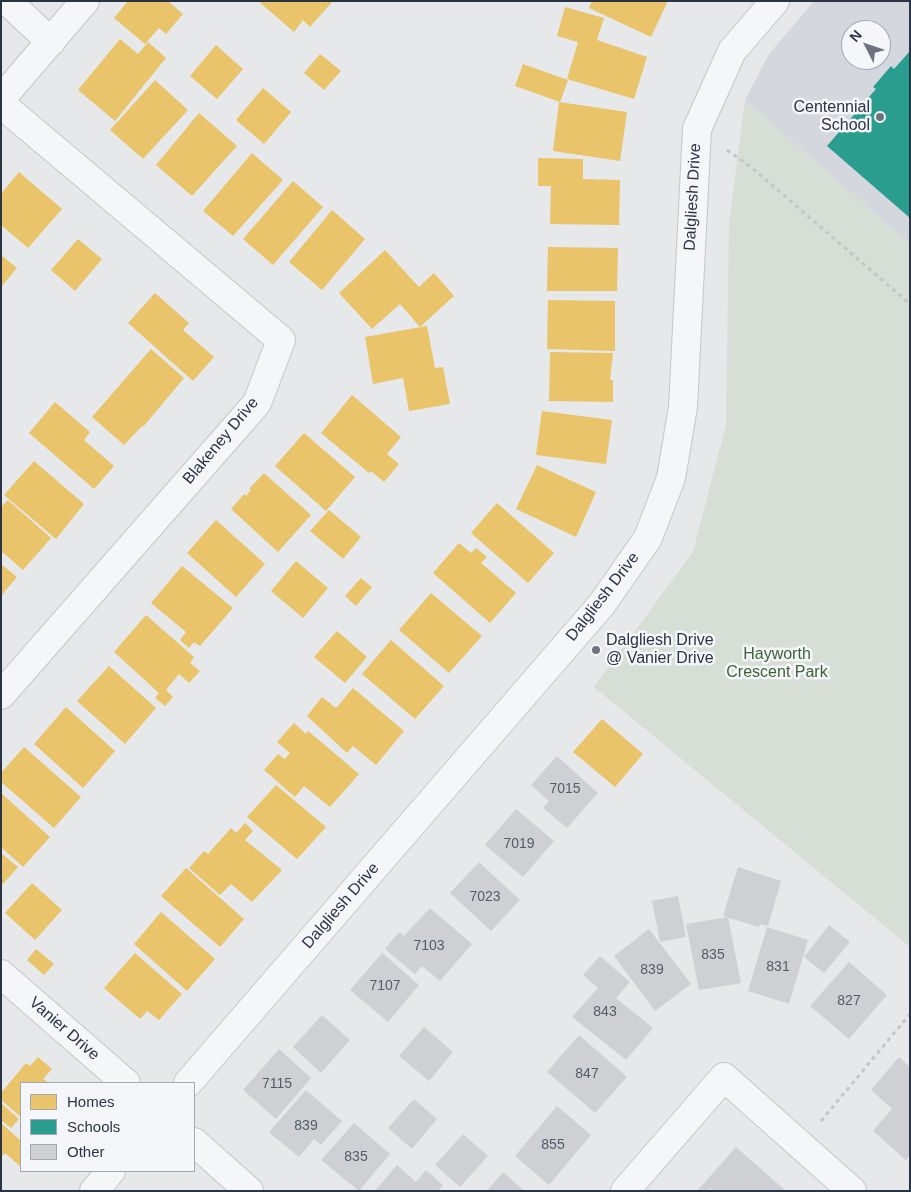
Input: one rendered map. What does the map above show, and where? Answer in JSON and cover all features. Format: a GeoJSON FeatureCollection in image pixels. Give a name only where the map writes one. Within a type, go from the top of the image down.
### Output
{"type":"FeatureCollection","features":[{"type":"Feature","properties":{"kind":"street"},"geometry":{"type":"LineString","coordinates":[[7,1],[51,42]]}},
{"type":"Feature","properties":{"kind":"street"},"geometry":{"type":"LineString","coordinates":[[1,99],[85,1]]}},
{"type":"Feature","properties":{"kind":"street","name":"Dalgliesh Drive"},"geometry":{"type":"LineString","coordinates":[[189,1082],[602,604],[648,538],[671,478],[682,407],[697,129],[732,51],[775,1]]}},
{"type":"Feature","properties":{"kind":"street","name":"Blakeney Drive"},"geometry":{"type":"LineString","coordinates":[[1,104],[282,340],[257,403],[1,695]]}},
{"type":"Feature","properties":{"kind":"street","name":"Vanier Drive"},"geometry":{"type":"LineString","coordinates":[[1,974],[125,1082]]}},
{"type":"Feature","properties":{"kind":"street"},"geometry":{"type":"LineString","coordinates":[[625,1191],[724,1077],[852,1191]]}},
{"type":"Feature","properties":{"kind":"street"},"geometry":{"type":"LineString","coordinates":[[195,1143],[249,1191]]}},
{"type":"Feature","properties":{"kind":"street"},"geometry":{"type":"LineString","coordinates":[[94,1191],[110,1172]]}},
{"type":"Feature","properties":{"kind":"path"},"geometry":{"type":"LineString","coordinates":[[697,129],[751,167],[910,304]]}},
{"type":"Feature","properties":{"kind":"path"},"geometry":{"type":"LineString","coordinates":[[801,1145],[910,1014]]}},
{"type":"Feature","properties":{"kind":"shaded area"},"geometry":{"type":"Polygon","coordinates":[[[814,1],[910,1],[910,244],[745,100],[769,54],[814,1]]]}},
{"type":"Feature","properties":{"kind":"green space","name":"Hayworth Crescent Park"},"geometry":{"type":"Polygon","coordinates":[[[745,100],[910,244],[910,947],[594,687],[693,552],[726,425],[729,224],[745,100]]]}},
{"type":"Feature","properties":{"kind":"building: Homes"},"geometry":{"type":"Polygon","coordinates":[[[128,1],[168,1],[183,14],[166,34],[159,28],[145,44],[114,18],[128,1]]]}},
{"type":"Feature","properties":{"kind":"building: Homes"},"geometry":{"type":"Polygon","coordinates":[[[258,1],[333,1],[310,27],[303,20],[294,32],[258,1]]]}},
{"type":"Feature","properties":{"kind":"building: Homes"},"geometry":{"type":"Polygon","coordinates":[[[592,1],[668,1],[651,37],[589,8],[592,1]]]}},
{"type":"Feature","properties":{"kind":"building: Homes"},"geometry":{"type":"Polygon","coordinates":[[[565,7],[604,18],[597,40],[647,57],[634,99],[567,79],[578,42],[557,36],[565,7]]]}},
{"type":"Feature","properties":{"kind":"building: Homes"},"geometry":{"type":"Polygon","coordinates":[[[120,39],[138,54],[148,42],[166,58],[115,121],[78,90],[120,39]]]}},
{"type":"Feature","properties":{"kind":"building: Homes"},"geometry":{"type":"Polygon","coordinates":[[[216,45],[243,69],[217,99],[190,76],[216,45]]]}},
{"type":"Feature","properties":{"kind":"building: Homes"},"geometry":{"type":"Polygon","coordinates":[[[320,54],[341,71],[324,90],[304,73],[320,54]]]}},
{"type":"Feature","properties":{"kind":"building: Homes"},"geometry":{"type":"Polygon","coordinates":[[[523,64],[568,80],[560,102],[515,86],[523,64]]]}},
{"type":"Feature","properties":{"kind":"building: Homes"},"geometry":{"type":"Polygon","coordinates":[[[155,80],[188,110],[143,159],[110,130],[155,80]]]}},
{"type":"Feature","properties":{"kind":"building: Homes"},"geometry":{"type":"Polygon","coordinates":[[[263,88],[291,112],[264,144],[236,120],[263,88]]]}},
{"type":"Feature","properties":{"kind":"building: Homes"},"geometry":{"type":"Polygon","coordinates":[[[559,102],[627,112],[620,161],[553,151],[559,102]]]}},
{"type":"Feature","properties":{"kind":"building: Homes"},"geometry":{"type":"Polygon","coordinates":[[[199,113],[237,146],[192,196],[156,165],[199,113]]]}},
{"type":"Feature","properties":{"kind":"building: Homes"},"geometry":{"type":"Polygon","coordinates":[[[252,153],[283,180],[233,236],[203,211],[252,153]]]}},
{"type":"Feature","properties":{"kind":"building: Homes"},"geometry":{"type":"Polygon","coordinates":[[[538,158],[583,159],[583,179],[620,180],[619,225],[550,224],[551,186],[538,186],[538,158]]]}},
{"type":"Feature","properties":{"kind":"building: Homes"},"geometry":{"type":"Polygon","coordinates":[[[19,172],[62,209],[28,248],[1,225],[1,194],[19,172]]]}},
{"type":"Feature","properties":{"kind":"building: Homes"},"geometry":{"type":"Polygon","coordinates":[[[293,181],[323,207],[273,265],[243,239],[293,181]]]}},
{"type":"Feature","properties":{"kind":"building: Homes"},"geometry":{"type":"Polygon","coordinates":[[[332,210],[365,239],[322,290],[289,262],[332,210]]]}},
{"type":"Feature","properties":{"kind":"building: Homes"},"geometry":{"type":"Polygon","coordinates":[[[78,239],[102,259],[75,291],[51,270],[78,239]]]}},
{"type":"Feature","properties":{"kind":"building: Homes"},"geometry":{"type":"Polygon","coordinates":[[[548,247],[618,248],[617,291],[547,291],[548,247]]]}},
{"type":"Feature","properties":{"kind":"building: Homes"},"geometry":{"type":"Polygon","coordinates":[[[385,250],[419,287],[434,273],[454,296],[420,327],[400,304],[372,329],[339,293],[385,250]]]}},
{"type":"Feature","properties":{"kind":"building: Homes"},"geometry":{"type":"Polygon","coordinates":[[[1,255],[17,268],[1,287],[1,255]]]}},
{"type":"Feature","properties":{"kind":"building: Homes"},"geometry":{"type":"Polygon","coordinates":[[[155,293],[189,323],[183,330],[214,357],[193,381],[128,323],[155,293]]]}},
{"type":"Feature","properties":{"kind":"building: Homes"},"geometry":{"type":"Polygon","coordinates":[[[548,300],[615,301],[615,351],[547,349],[548,300]]]}},
{"type":"Feature","properties":{"kind":"building: Homes"},"geometry":{"type":"Polygon","coordinates":[[[427,326],[435,368],[443,367],[450,404],[409,411],[403,378],[373,384],[365,337],[427,326]]]}},
{"type":"Feature","properties":{"kind":"building: Homes"},"geometry":{"type":"Polygon","coordinates":[[[151,349],[184,378],[143,427],[124,445],[92,417],[151,349]]]}},
{"type":"Feature","properties":{"kind":"building: Homes"},"geometry":{"type":"Polygon","coordinates":[[[550,352],[613,353],[610,380],[613,380],[613,402],[549,401],[550,352]]]}},
{"type":"Feature","properties":{"kind":"building: Homes"},"geometry":{"type":"Polygon","coordinates":[[[352,395],[401,437],[387,454],[399,464],[384,482],[371,471],[369,473],[321,433],[352,395]]]}},
{"type":"Feature","properties":{"kind":"building: Homes"},"geometry":{"type":"Polygon","coordinates":[[[55,402],[90,432],[84,440],[114,466],[94,489],[29,433],[55,402]]]}},
{"type":"Feature","properties":{"kind":"building: Homes"},"geometry":{"type":"Polygon","coordinates":[[[542,411],[612,420],[606,464],[536,455],[542,411]]]}},
{"type":"Feature","properties":{"kind":"building: Homes"},"geometry":{"type":"Polygon","coordinates":[[[304,433],[355,477],[326,511],[275,466],[304,433]]]}},
{"type":"Feature","properties":{"kind":"building: Homes"},"geometry":{"type":"Polygon","coordinates":[[[34,461],[84,504],[56,539],[4,495],[34,461]]]}},
{"type":"Feature","properties":{"kind":"building: Homes"},"geometry":{"type":"Polygon","coordinates":[[[537,465],[596,492],[576,537],[516,509],[537,465]]]}},
{"type":"Feature","properties":{"kind":"building: Homes"},"geometry":{"type":"Polygon","coordinates":[[[264,473],[311,515],[278,552],[231,509],[244,494],[246,496],[251,490],[249,489],[264,473]]]}},
{"type":"Feature","properties":{"kind":"building: Homes"},"geometry":{"type":"Polygon","coordinates":[[[8,500],[51,538],[23,570],[1,551],[1,507],[8,500]]]}},
{"type":"Feature","properties":{"kind":"building: Homes"},"geometry":{"type":"Polygon","coordinates":[[[497,503],[554,553],[528,583],[471,533],[497,503]]]}},
{"type":"Feature","properties":{"kind":"building: Homes"},"geometry":{"type":"Polygon","coordinates":[[[329,510],[361,537],[343,559],[310,531],[329,510]]]}},
{"type":"Feature","properties":{"kind":"building: Homes"},"geometry":{"type":"Polygon","coordinates":[[[216,520],[265,564],[236,597],[187,553],[216,520]]]}},
{"type":"Feature","properties":{"kind":"building: Homes"},"geometry":{"type":"Polygon","coordinates":[[[459,543],[471,553],[476,548],[487,557],[481,563],[516,593],[490,623],[433,573],[459,543]]]}},
{"type":"Feature","properties":{"kind":"building: Homes"},"geometry":{"type":"Polygon","coordinates":[[[296,561],[328,588],[303,618],[271,591],[296,561]]]}},
{"type":"Feature","properties":{"kind":"building: Homes"},"geometry":{"type":"Polygon","coordinates":[[[1,564],[17,577],[1,596],[1,564]]]}},
{"type":"Feature","properties":{"kind":"building: Homes"},"geometry":{"type":"Polygon","coordinates":[[[182,566],[233,608],[200,646],[194,642],[189,648],[180,640],[186,632],[151,603],[182,566]]]}},
{"type":"Feature","properties":{"kind":"building: Homes"},"geometry":{"type":"Polygon","coordinates":[[[361,578],[372,587],[356,606],[345,596],[361,578]]]}},
{"type":"Feature","properties":{"kind":"building: Homes"},"geometry":{"type":"Polygon","coordinates":[[[431,593],[482,636],[449,673],[399,630],[431,593]]]}},
{"type":"Feature","properties":{"kind":"building: Homes"},"geometry":{"type":"Polygon","coordinates":[[[146,615],[194,657],[190,663],[200,671],[189,683],[179,674],[166,690],[173,697],[165,706],[155,698],[159,693],[114,652],[146,615]]]}},
{"type":"Feature","properties":{"kind":"building: Homes"},"geometry":{"type":"Polygon","coordinates":[[[337,631],[367,657],[345,683],[314,657],[337,631]]]}},
{"type":"Feature","properties":{"kind":"building: Homes"},"geometry":{"type":"Polygon","coordinates":[[[391,640],[444,686],[415,719],[362,674],[391,640]]]}},
{"type":"Feature","properties":{"kind":"building: Homes"},"geometry":{"type":"Polygon","coordinates":[[[109,666],[156,708],[125,744],[77,701],[109,666]]]}},
{"type":"Feature","properties":{"kind":"building: Homes"},"geometry":{"type":"Polygon","coordinates":[[[353,688],[404,731],[376,765],[353,746],[347,753],[307,716],[322,697],[336,708],[353,688]]]}},
{"type":"Feature","properties":{"kind":"building: Homes"},"geometry":{"type":"Polygon","coordinates":[[[66,707],[115,751],[83,788],[34,744],[66,707]]]}},
{"type":"Feature","properties":{"kind":"building: Homes"},"geometry":{"type":"Polygon","coordinates":[[[602,719],[643,754],[615,787],[573,752],[602,719]]]}},
{"type":"Feature","properties":{"kind":"building: Homes"},"geometry":{"type":"Polygon","coordinates":[[[294,723],[306,734],[308,731],[359,774],[330,807],[304,786],[295,797],[264,770],[278,754],[285,759],[290,753],[277,742],[294,723]]]}},
{"type":"Feature","properties":{"kind":"building: Homes"},"geometry":{"type":"Polygon","coordinates":[[[24,747],[81,797],[54,828],[1,782],[1,773],[24,747]]]}},
{"type":"Feature","properties":{"kind":"building: Homes"},"geometry":{"type":"Polygon","coordinates":[[[276,785],[326,827],[297,859],[247,817],[276,785]]]}},
{"type":"Feature","properties":{"kind":"building: Homes"},"geometry":{"type":"Polygon","coordinates":[[[1,793],[50,837],[23,867],[1,847],[1,793]]]}},
{"type":"Feature","properties":{"kind":"building: Homes"},"geometry":{"type":"Polygon","coordinates":[[[245,823],[253,831],[245,840],[282,870],[252,902],[231,884],[220,895],[189,868],[204,851],[208,854],[231,828],[236,833],[245,823]]]}},
{"type":"Feature","properties":{"kind":"building: Homes"},"geometry":{"type":"Polygon","coordinates":[[[1,853],[18,867],[1,886],[1,853]]]}},
{"type":"Feature","properties":{"kind":"building: Homes"},"geometry":{"type":"Polygon","coordinates":[[[186,868],[244,919],[220,947],[161,896],[186,868]]]}},
{"type":"Feature","properties":{"kind":"building: Homes"},"geometry":{"type":"Polygon","coordinates":[[[32,883],[62,910],[35,940],[5,913],[32,883]]]}},
{"type":"Feature","properties":{"kind":"building: Homes"},"geometry":{"type":"Polygon","coordinates":[[[161,912],[215,959],[187,991],[134,944],[161,912]]]}},
{"type":"Feature","properties":{"kind":"building: Homes"},"geometry":{"type":"Polygon","coordinates":[[[36,949],[54,964],[44,975],[27,960],[36,949]]]}},
{"type":"Feature","properties":{"kind":"building: Homes"},"geometry":{"type":"Polygon","coordinates":[[[135,953],[182,994],[159,1020],[147,1011],[140,1019],[104,988],[135,953]]]}},
{"type":"Feature","properties":{"kind":"building: Homes"},"geometry":{"type":"Polygon","coordinates":[[[38,1057],[52,1069],[43,1079],[48,1082],[20,1082],[20,1116],[1,1100],[1,1093],[26,1063],[30,1066],[38,1057]]]}},
{"type":"Feature","properties":{"kind":"building: Homes"},"geometry":{"type":"Polygon","coordinates":[[[1,1103],[19,1119],[11,1128],[1,1120],[1,1103]]]}},
{"type":"Feature","properties":{"kind":"building: Homes"},"geometry":{"type":"Polygon","coordinates":[[[1,1123],[20,1140],[20,1166],[5,1153],[1,1157],[1,1123]]]}},
{"type":"Feature","properties":{"kind":"building: Schools","name":"Centennial School"},"geometry":{"type":"Polygon","coordinates":[[[910,51],[910,218],[827,146],[876,89],[873,87],[888,70],[891,70],[891,66],[894,69],[910,51]]]}},
{"type":"Feature","properties":{"kind":"building: Other"},"geometry":{"type":"Polygon","coordinates":[[[557,756],[598,793],[567,828],[543,808],[549,801],[531,785],[557,756]]]}},
{"type":"Feature","properties":{"kind":"building: Other"},"geometry":{"type":"Polygon","coordinates":[[[516,809],[554,841],[523,877],[485,845],[516,809]]]}},
{"type":"Feature","properties":{"kind":"building: Other"},"geometry":{"type":"Polygon","coordinates":[[[479,862],[520,900],[491,931],[450,893],[479,862]]]}},
{"type":"Feature","properties":{"kind":"building: Other"},"geometry":{"type":"Polygon","coordinates":[[[738,867],[781,881],[768,926],[760,924],[759,927],[723,916],[738,867]]]}},
{"type":"Feature","properties":{"kind":"building: Other"},"geometry":{"type":"Polygon","coordinates":[[[678,896],[686,937],[660,942],[652,901],[678,896]]]}},
{"type":"Feature","properties":{"kind":"building: Other"},"geometry":{"type":"Polygon","coordinates":[[[430,908],[472,944],[440,981],[422,966],[415,974],[385,949],[399,932],[404,936],[430,908]]]}},
{"type":"Feature","properties":{"kind":"building: Other"},"geometry":{"type":"Polygon","coordinates":[[[728,917],[741,983],[699,990],[686,924],[728,917]]]}},
{"type":"Feature","properties":{"kind":"building: Other"},"geometry":{"type":"Polygon","coordinates":[[[829,925],[850,942],[824,973],[804,957],[829,925]]]}},
{"type":"Feature","properties":{"kind":"building: Other"},"geometry":{"type":"Polygon","coordinates":[[[767,927],[808,940],[789,1004],[748,991],[767,927]]]}},
{"type":"Feature","properties":{"kind":"building: Other"},"geometry":{"type":"Polygon","coordinates":[[[649,929],[691,984],[655,1011],[614,956],[649,929]]]}},
{"type":"Feature","properties":{"kind":"building: Other"},"geometry":{"type":"Polygon","coordinates":[[[382,953],[419,985],[388,1022],[350,990],[382,953]]]}},
{"type":"Feature","properties":{"kind":"building: Other"},"geometry":{"type":"Polygon","coordinates":[[[600,956],[630,982],[616,998],[653,1028],[626,1060],[572,1017],[598,988],[583,975],[600,956]]]}},
{"type":"Feature","properties":{"kind":"building: Other"},"geometry":{"type":"Polygon","coordinates":[[[849,962],[887,995],[849,1039],[810,1006],[849,962]]]}},
{"type":"Feature","properties":{"kind":"building: Other"},"geometry":{"type":"Polygon","coordinates":[[[322,1015],[350,1040],[321,1073],[293,1047],[322,1015]]]}},
{"type":"Feature","properties":{"kind":"building: Other"},"geometry":{"type":"Polygon","coordinates":[[[424,1027],[453,1052],[429,1081],[399,1056],[424,1027]]]}},
{"type":"Feature","properties":{"kind":"building: Other"},"geometry":{"type":"Polygon","coordinates":[[[579,1035],[627,1077],[595,1113],[547,1072],[579,1035]]]}},
{"type":"Feature","properties":{"kind":"building: Other"},"geometry":{"type":"Polygon","coordinates":[[[279,1049],[311,1078],[276,1119],[243,1090],[279,1049]]]}},
{"type":"Feature","properties":{"kind":"building: Other"},"geometry":{"type":"Polygon","coordinates":[[[899,1057],[910,1067],[910,1155],[906,1160],[873,1131],[892,1109],[871,1090],[899,1057]]]}},
{"type":"Feature","properties":{"kind":"building: Other"},"geometry":{"type":"Polygon","coordinates":[[[306,1090],[342,1121],[321,1145],[314,1139],[299,1157],[271,1134],[270,1131],[306,1090]]]}},
{"type":"Feature","properties":{"kind":"building: Other"},"geometry":{"type":"Polygon","coordinates":[[[414,1099],[437,1119],[412,1149],[388,1128],[414,1099]]]}},
{"type":"Feature","properties":{"kind":"building: Other"},"geometry":{"type":"Polygon","coordinates":[[[557,1106],[591,1135],[549,1185],[515,1156],[557,1106]]]}},
{"type":"Feature","properties":{"kind":"building: Other"},"geometry":{"type":"Polygon","coordinates":[[[354,1123],[390,1154],[359,1191],[321,1160],[354,1123]]]}},
{"type":"Feature","properties":{"kind":"building: Other"},"geometry":{"type":"Polygon","coordinates":[[[463,1134],[488,1156],[460,1187],[435,1165],[463,1134]]]}},
{"type":"Feature","properties":{"kind":"building: Other"},"geometry":{"type":"Polygon","coordinates":[[[736,1147],[786,1191],[713,1191],[710,1188],[707,1191],[697,1191],[736,1147]]]}},
{"type":"Feature","properties":{"kind":"building: Other"},"geometry":{"type":"Polygon","coordinates":[[[397,1165],[416,1182],[426,1170],[443,1185],[438,1191],[375,1191],[397,1165]]]}},
{"type":"Feature","properties":{"kind":"building: Other"},"geometry":{"type":"Polygon","coordinates":[[[503,1172],[524,1191],[487,1191],[503,1172]]]}},
{"type":"Feature","properties":{"kind":"place","name":"Centennial School"},"geometry":{"type":"Point","coordinates":[880,117]}},
{"type":"Feature","properties":{"kind":"place","name":"Dalgliesh Drive @ Vanier Drive"},"geometry":{"type":"Point","coordinates":[596,650]}}]}
